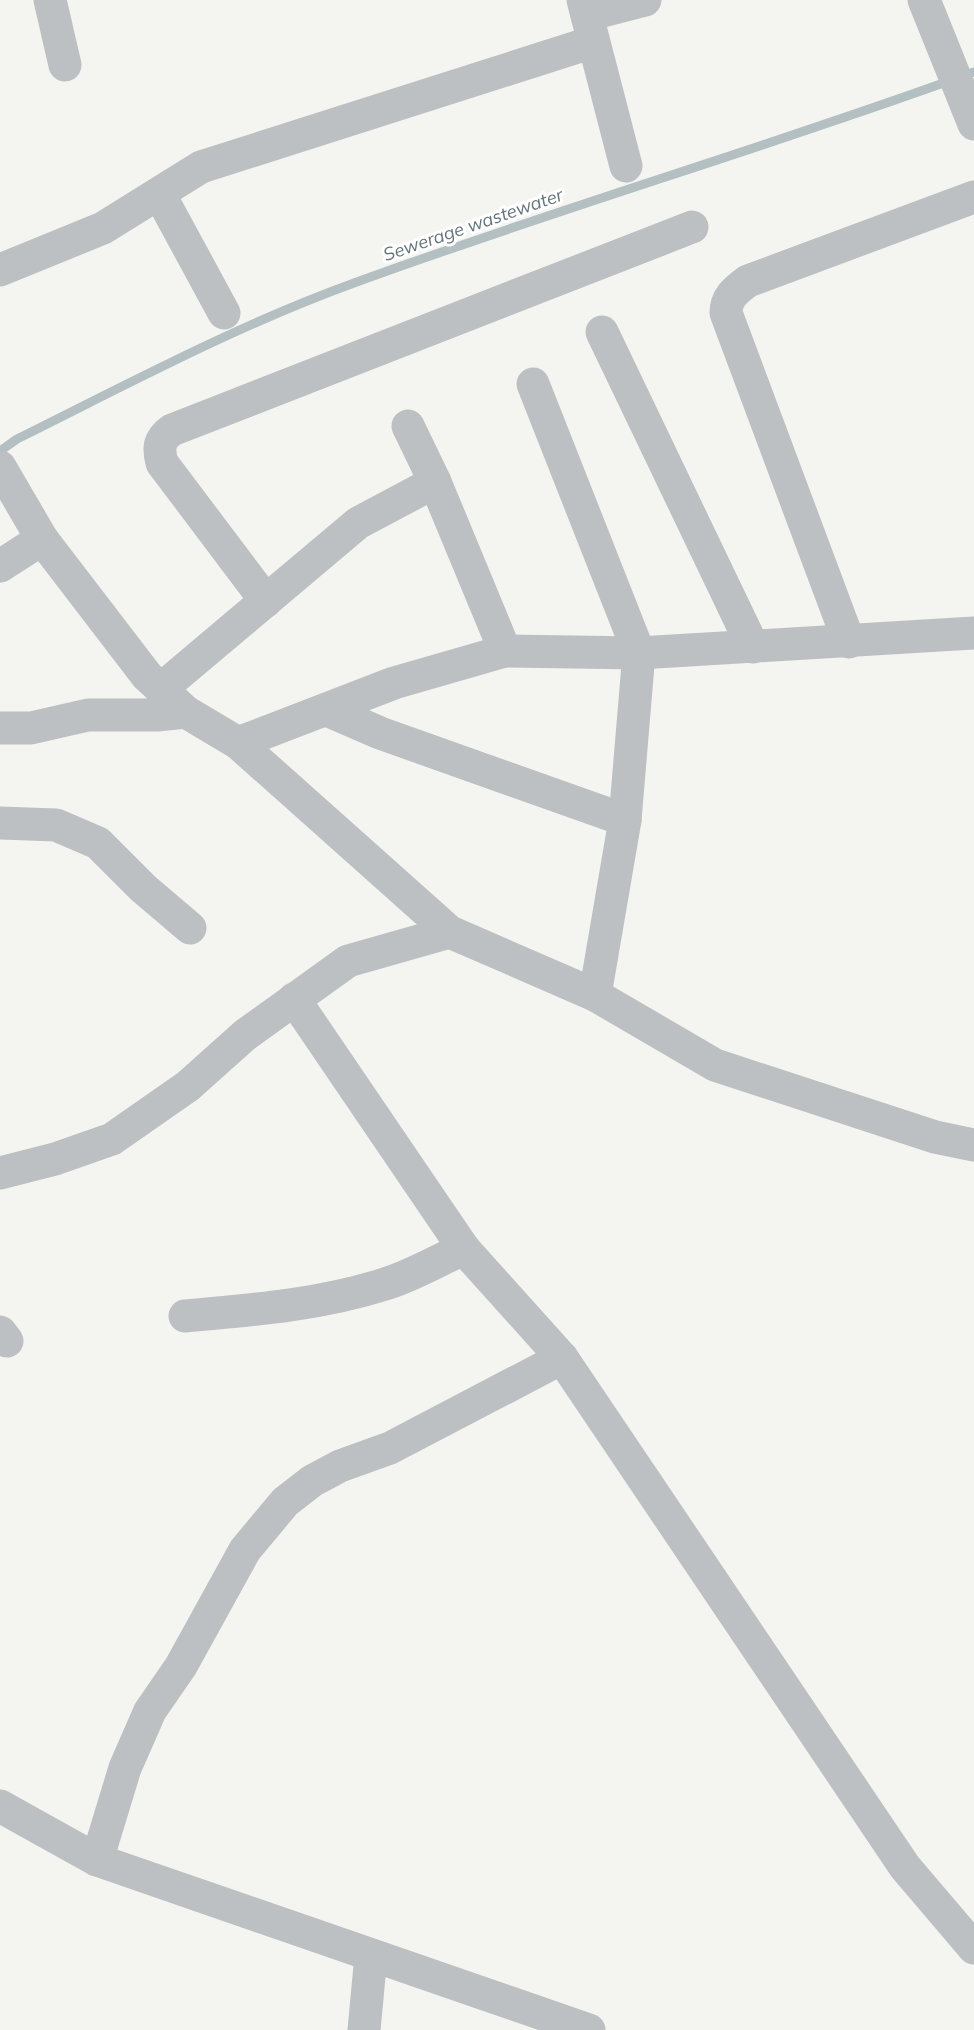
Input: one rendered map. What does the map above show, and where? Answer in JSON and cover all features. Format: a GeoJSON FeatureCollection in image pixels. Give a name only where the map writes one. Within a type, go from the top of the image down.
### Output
{"type":"FeatureCollection","features":[{"type":"Feature","properties":{"kind":"street"},"geometry":{"type":"LineString","coordinates":[[50,0],[65,65]]}},
{"type":"Feature","properties":{"kind":"street"},"geometry":{"type":"LineString","coordinates":[[0,270],[103,228],[201,167],[588,19],[645,0]]}},
{"type":"Feature","properties":{"kind":"street"},"geometry":{"type":"LineString","coordinates":[[924,0],[974,124]]}},
{"type":"Feature","properties":{"kind":"street"},"geometry":{"type":"LineString","coordinates":[[588,19],[626,166]]}},
{"type":"Feature","properties":{"kind":"street"},"geometry":{"type":"LineString","coordinates":[[159,195],[224,313]]}},
{"type":"Feature","properties":{"kind":"street"},"geometry":{"type":"LineString","coordinates":[[849,642],[726,312],[726,303],[734,292],[748,281],[974,197]]}},
{"type":"Feature","properties":{"kind":"street"},"geometry":{"type":"LineString","coordinates":[[266,601],[162,463],[159,451],[162,437],[172,430],[692,227]]}},
{"type":"Feature","properties":{"kind":"street"},"geometry":{"type":"LineString","coordinates":[[602,332],[753,647]]}},
{"type":"Feature","properties":{"kind":"street"},"geometry":{"type":"LineString","coordinates":[[534,384],[639,653],[625,820],[595,995]]}},
{"type":"Feature","properties":{"kind":"street"},"geometry":{"type":"LineString","coordinates":[[408,426],[435,482],[505,651]]}},
{"type":"Feature","properties":{"kind":"street"},"geometry":{"type":"LineString","coordinates":[[0,467],[42,539],[147,676],[186,712],[238,743],[450,932],[595,995],[715,1065],[935,1137],[974,1145]]}},
{"type":"Feature","properties":{"kind":"street"},"geometry":{"type":"LineString","coordinates":[[161,689],[358,523],[435,482]]}},
{"type":"Feature","properties":{"kind":"street"},"geometry":{"type":"LineString","coordinates":[[0,566],[42,539]]}},
{"type":"Feature","properties":{"kind":"street"},"geometry":{"type":"LineString","coordinates":[[238,743],[394,683],[505,651],[639,653],[974,633]]}},
{"type":"Feature","properties":{"kind":"street"},"geometry":{"type":"LineString","coordinates":[[327,710],[380,733],[625,820]]}},
{"type":"Feature","properties":{"kind":"street"},"geometry":{"type":"LineString","coordinates":[[0,728],[31,728],[88,715],[157,715],[186,712]]}},
{"type":"Feature","properties":{"kind":"street"},"geometry":{"type":"LineString","coordinates":[[0,823],[56,825],[98,843],[143,888],[190,928]]}},
{"type":"Feature","properties":{"kind":"street"},"geometry":{"type":"LineString","coordinates":[[0,1173],[55,1159],[112,1139],[188,1086],[245,1035],[348,962],[450,932]]}},
{"type":"Feature","properties":{"kind":"street"},"geometry":{"type":"LineString","coordinates":[[294,999],[464,1249],[562,1358],[905,1866],[974,1948]]}},
{"type":"Feature","properties":{"kind":"street"},"geometry":{"type":"LineString","coordinates":[[185,1316],[303,1305],[332,1299],[387,1284],[464,1249]]}},
{"type":"Feature","properties":{"kind":"street"},"geometry":{"type":"LineString","coordinates":[[97,1860],[125,1768],[150,1711],[181,1666],[245,1550],[285,1502],[321,1476],[390,1448],[562,1358]]}},
{"type":"Feature","properties":{"kind":"street"},"geometry":{"type":"LineString","coordinates":[[0,1806],[97,1860],[589,2030]]}},
{"type":"Feature","properties":{"kind":"street"},"geometry":{"type":"LineString","coordinates":[[364,2030],[371,1954]]}},
{"type":"Feature","properties":{"kind":"waterway","name":"Sewerage wastewater"},"geometry":{"type":"LineString","coordinates":[[0,451],[17,439],[226,336],[354,283],[974,72]]}}]}
